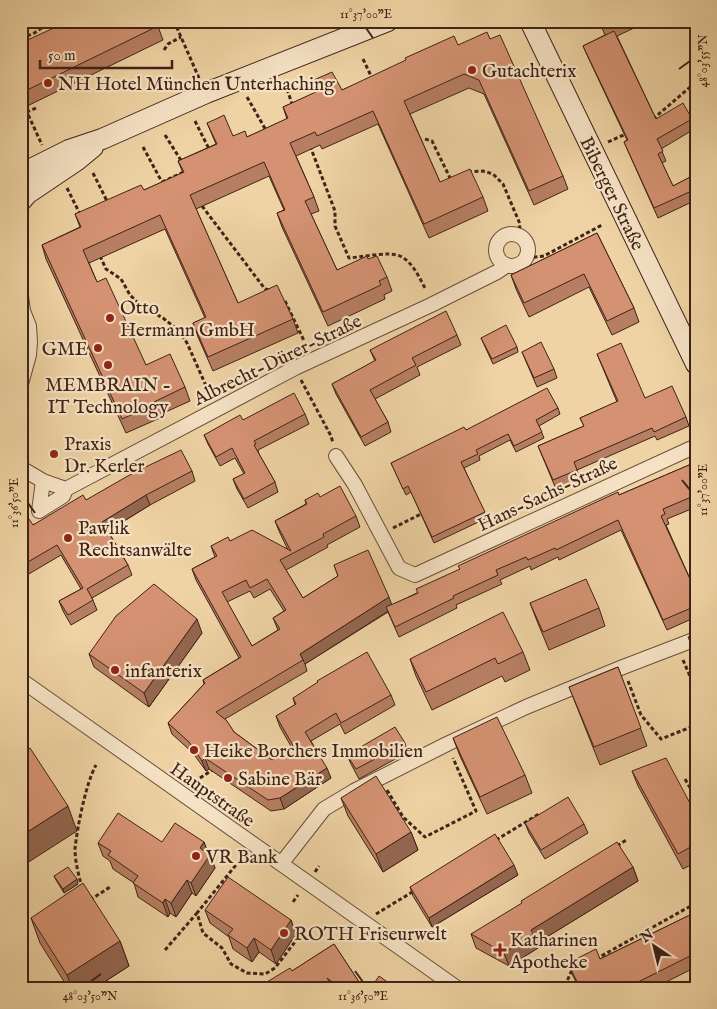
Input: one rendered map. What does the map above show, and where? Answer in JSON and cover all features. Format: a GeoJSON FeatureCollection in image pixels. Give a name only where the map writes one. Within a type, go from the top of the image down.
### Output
{"type":"FeatureCollection","features":[{"type":"Feature","properties":{"kind":"main road"},"geometry":{"type":"LineString","coordinates":[[21,174],[69,150],[102,139],[206,93],[388,21]]}},
{"type":"Feature","properties":{"kind":"main road","name":"Biberger Straße"},"geometry":{"type":"LineString","coordinates":[[530,21],[696,364]]}},
{"type":"Feature","properties":{"kind":"main road"},"geometry":{"type":"LineString","coordinates":[[21,201],[27,194],[76,161],[102,139]]}},
{"type":"Feature","properties":{"kind":"street"},"geometry":{"type":"LineString","coordinates":[[506,266],[496,252],[497,244],[502,237],[511,234],[519,235],[526,241],[529,249],[527,258]]}},
{"type":"Feature","properties":{"kind":"street","name":"Albrecht-Dürer-Straße"},"geometry":{"type":"LineString","coordinates":[[43,482],[39,511],[63,496],[66,489],[217,408],[295,368],[431,305],[506,266],[514,267],[522,264],[527,258]]}},
{"type":"Feature","properties":{"kind":"street"},"geometry":{"type":"LineString","coordinates":[[21,296],[22,310],[29,326],[30,342],[29,355],[21,384]]}},
{"type":"Feature","properties":{"kind":"street","name":"Hans-Sachs-Straße"},"geometry":{"type":"LineString","coordinates":[[381,534],[399,568],[415,575],[696,446]]}},
{"type":"Feature","properties":{"kind":"street"},"geometry":{"type":"LineString","coordinates":[[336,456],[355,485],[381,534]]}},
{"type":"Feature","properties":{"kind":"street"},"geometry":{"type":"LineString","coordinates":[[21,468],[43,482],[66,489]]}},
{"type":"Feature","properties":{"kind":"street"},"geometry":{"type":"LineString","coordinates":[[281,864],[324,810],[379,778],[526,708],[623,667],[696,639]]}},
{"type":"Feature","properties":{"kind":"street","name":"Hauptstraße"},"geometry":{"type":"LineString","coordinates":[[21,680],[458,988]]}},
{"type":"Feature","properties":{"kind":"path"},"geometry":{"type":"LineString","coordinates":[[21,38],[32,34],[52,21]]}},
{"type":"Feature","properties":{"kind":"path"},"geometry":{"type":"LineString","coordinates":[[174,21],[206,93]]}},
{"type":"Feature","properties":{"kind":"path"},"geometry":{"type":"LineString","coordinates":[[164,50],[168,44],[181,37]]}},
{"type":"Feature","properties":{"kind":"path"},"geometry":{"type":"LineString","coordinates":[[363,59],[374,82]]}},
{"type":"Feature","properties":{"kind":"path"},"geometry":{"type":"LineString","coordinates":[[648,124],[696,82]]}},
{"type":"Feature","properties":{"kind":"path"},"geometry":{"type":"LineString","coordinates":[[285,83],[296,115]]}},
{"type":"Feature","properties":{"kind":"path"},"geometry":{"type":"LineString","coordinates":[[247,97],[271,139]]}},
{"type":"Feature","properties":{"kind":"path"},"geometry":{"type":"LineString","coordinates":[[36,108],[27,112],[42,145]]}},
{"type":"Feature","properties":{"kind":"path"},"geometry":{"type":"LineString","coordinates":[[195,121],[209,149],[202,152]]}},
{"type":"Feature","properties":{"kind":"path"},"geometry":{"type":"LineString","coordinates":[[623,135],[631,131]]}},
{"type":"Feature","properties":{"kind":"path"},"geometry":{"type":"LineString","coordinates":[[162,182],[187,172],[165,135]]}},
{"type":"Feature","properties":{"kind":"path"},"geometry":{"type":"LineString","coordinates":[[425,139],[432,141],[451,180],[468,172],[483,171],[493,174],[503,184],[520,224],[519,235]]}},
{"type":"Feature","properties":{"kind":"path"},"geometry":{"type":"LineString","coordinates":[[309,144],[335,211],[335,226],[350,258],[378,255],[399,256],[409,262],[419,278],[431,305]]}},
{"type":"Feature","properties":{"kind":"path"},"geometry":{"type":"LineString","coordinates":[[143,147],[165,187]]}},
{"type":"Feature","properties":{"kind":"path"},"geometry":{"type":"LineString","coordinates":[[182,162],[188,159]]}},
{"type":"Feature","properties":{"kind":"path"},"geometry":{"type":"LineString","coordinates":[[93,173],[112,210]]}},
{"type":"Feature","properties":{"kind":"path"},"geometry":{"type":"LineString","coordinates":[[67,188],[85,223]]}},
{"type":"Feature","properties":{"kind":"path"},"geometry":{"type":"LineString","coordinates":[[202,206],[266,289],[272,290]]}},
{"type":"Feature","properties":{"kind":"path"},"geometry":{"type":"LineString","coordinates":[[527,258],[544,256],[602,225]]}},
{"type":"Feature","properties":{"kind":"path"},"geometry":{"type":"LineString","coordinates":[[100,256],[106,269],[121,279],[130,295],[140,305],[163,318],[188,343],[217,408]]}},
{"type":"Feature","properties":{"kind":"path"},"geometry":{"type":"LineString","coordinates":[[283,298],[313,360]]}},
{"type":"Feature","properties":{"kind":"path"},"geometry":{"type":"LineString","coordinates":[[295,368],[331,436],[336,456]]}},
{"type":"Feature","properties":{"kind":"path"},"geometry":{"type":"LineString","coordinates":[[381,534],[430,509]]}},
{"type":"Feature","properties":{"kind":"path"},"geometry":{"type":"LineString","coordinates":[[677,646],[696,690]]}},
{"type":"Feature","properties":{"kind":"path"},"geometry":{"type":"LineString","coordinates":[[623,667],[641,715],[661,738],[696,724]]}},
{"type":"Feature","properties":{"kind":"path"},"geometry":{"type":"LineString","coordinates":[[379,778],[403,817],[424,837],[476,811],[447,744]]}},
{"type":"Feature","properties":{"kind":"path"},"geometry":{"type":"LineString","coordinates":[[200,778],[221,763]]}},
{"type":"Feature","properties":{"kind":"path"},"geometry":{"type":"LineString","coordinates":[[83,891],[77,870],[75,850],[80,818],[92,772],[96,765]]}},
{"type":"Feature","properties":{"kind":"path"},"geometry":{"type":"LineString","coordinates":[[685,778],[696,798]]}},
{"type":"Feature","properties":{"kind":"path"},"geometry":{"type":"LineString","coordinates":[[490,844],[539,814]]}},
{"type":"Feature","properties":{"kind":"path"},"geometry":{"type":"LineString","coordinates":[[610,850],[626,840]]}},
{"type":"Feature","properties":{"kind":"path"},"geometry":{"type":"LineString","coordinates":[[165,950],[253,844]]}},
{"type":"Feature","properties":{"kind":"path"},"geometry":{"type":"LineString","coordinates":[[87,896],[90,900],[110,887]]}},
{"type":"Feature","properties":{"kind":"path"},"geometry":{"type":"LineString","coordinates":[[363,922],[417,889]]}},
{"type":"Feature","properties":{"kind":"path"},"geometry":{"type":"LineString","coordinates":[[593,960],[696,903]]}},
{"type":"Feature","properties":{"kind":"path"},"geometry":{"type":"LineString","coordinates":[[197,913],[203,933],[222,948],[231,964],[247,973],[265,974],[275,968],[301,934]]}},
{"type":"Feature","properties":{"kind":"path"},"geometry":{"type":"LineString","coordinates":[[565,986],[571,972],[578,968]]}},
{"type":"Feature","properties":{"kind":"building","name":"NH Hotel München Unterhaching"},"geometry":{"type":"Polygon","coordinates":[[[69,21],[156,21],[158,26],[21,93],[21,43],[69,21]]]}},
{"type":"Feature","properties":{"kind":"building"},"geometry":{"type":"Polygon","coordinates":[[[614,31],[656,119],[683,103],[692,119],[657,139],[663,151],[658,154],[673,186],[696,174],[696,189],[654,208],[624,142],[628,140],[583,46],[614,31]]]}},
{"type":"Feature","properties":{"kind":"building"},"geometry":{"type":"Polygon","coordinates":[[[487,32],[490,39],[500,35],[563,176],[529,191],[479,80],[464,74],[404,101],[440,182],[470,169],[483,197],[424,224],[373,111],[317,136],[315,132],[290,143],[314,197],[305,201],[337,270],[367,256],[368,259],[377,256],[387,277],[379,281],[381,285],[323,312],[277,213],[285,210],[264,162],[190,195],[238,303],[277,285],[293,319],[208,357],[193,323],[206,317],[160,215],[83,250],[97,282],[106,278],[146,365],[170,354],[185,387],[154,402],[155,404],[122,419],[42,245],[81,227],[75,214],[141,185],[144,190],[184,172],[178,161],[217,144],[207,123],[224,115],[233,136],[245,131],[247,137],[288,118],[283,107],[318,91],[314,80],[332,72],[342,90],[454,36],[458,45],[487,32]]]}},
{"type":"Feature","properties":{"kind":"building"},"geometry":{"type":"Polygon","coordinates":[[[696,153],[696,161],[692,155],[696,153]]]}},
{"type":"Feature","properties":{"kind":"building"},"geometry":{"type":"Polygon","coordinates":[[[597,233],[634,308],[607,321],[584,274],[524,303],[511,275],[597,233]]]}},
{"type":"Feature","properties":{"kind":"building"},"geometry":{"type":"Polygon","coordinates":[[[446,311],[457,335],[412,358],[416,365],[370,390],[388,422],[361,437],[332,384],[376,360],[370,350],[446,311]]]}},
{"type":"Feature","properties":{"kind":"building"},"geometry":{"type":"Polygon","coordinates":[[[506,325],[517,347],[492,359],[481,338],[506,325]]]}},
{"type":"Feature","properties":{"kind":"building"},"geometry":{"type":"Polygon","coordinates":[[[541,342],[554,369],[534,378],[522,352],[541,342]]]}},
{"type":"Feature","properties":{"kind":"building"},"geometry":{"type":"Polygon","coordinates":[[[621,343],[645,398],[672,386],[686,417],[654,432],[652,428],[574,462],[577,470],[553,480],[538,446],[584,426],[580,418],[618,401],[597,354],[621,343]]]}},
{"type":"Feature","properties":{"kind":"building"},"geometry":{"type":"Polygon","coordinates":[[[547,388],[558,408],[536,420],[542,432],[514,446],[508,434],[476,450],[478,454],[461,462],[485,512],[432,537],[408,486],[403,489],[391,463],[464,427],[466,430],[547,388]]]}},
{"type":"Feature","properties":{"kind":"building"},"geometry":{"type":"Polygon","coordinates":[[[294,393],[305,414],[254,441],[256,444],[254,445],[275,482],[244,499],[233,479],[245,473],[232,448],[216,457],[204,435],[240,415],[243,420],[294,393]]]}},
{"type":"Feature","properties":{"kind":"building"},"geometry":{"type":"Polygon","coordinates":[[[181,450],[192,471],[146,495],[102,522],[128,565],[87,589],[93,600],[68,615],[59,601],[83,588],[57,545],[21,566],[21,524],[29,519],[33,525],[83,495],[86,500],[133,473],[181,450]]]}},
{"type":"Feature","properties":{"kind":"building"},"geometry":{"type":"Polygon","coordinates":[[[696,462],[696,495],[663,509],[665,514],[661,516],[696,589],[696,606],[663,620],[618,520],[556,550],[555,548],[528,560],[526,557],[496,570],[498,575],[453,596],[454,598],[395,627],[386,607],[418,593],[416,589],[460,569],[458,566],[618,492],[619,495],[696,462]]]}},
{"type":"Feature","properties":{"kind":"building"},"geometry":{"type":"Polygon","coordinates":[[[340,486],[356,516],[323,534],[324,537],[280,560],[303,598],[338,576],[334,565],[368,550],[389,597],[300,654],[303,660],[216,712],[227,721],[234,732],[272,760],[294,747],[276,716],[296,704],[293,698],[317,681],[367,652],[391,695],[341,723],[336,713],[305,732],[327,768],[280,798],[268,800],[205,758],[202,761],[189,742],[168,723],[205,683],[203,680],[241,657],[192,569],[217,556],[211,546],[228,537],[230,541],[252,530],[291,551],[275,521],[307,504],[305,500],[318,493],[320,497],[340,486]],[[267,579],[250,588],[246,580],[222,592],[252,646],[280,629],[273,618],[286,610],[267,579]]]}},
{"type":"Feature","properties":{"kind":"building"},"geometry":{"type":"Polygon","coordinates":[[[586,579],[599,608],[543,632],[530,603],[586,579]]]}},
{"type":"Feature","properties":{"kind":"building"},"geometry":{"type":"Polygon","coordinates":[[[154,584],[197,619],[144,693],[89,654],[116,616],[154,584]]]}},
{"type":"Feature","properties":{"kind":"building"},"geometry":{"type":"Polygon","coordinates":[[[503,612],[523,652],[498,664],[495,658],[426,692],[410,659],[503,612]]]}},
{"type":"Feature","properties":{"kind":"building"},"geometry":{"type":"Polygon","coordinates":[[[696,634],[696,656],[688,637],[696,634]]]}},
{"type":"Feature","properties":{"kind":"building"},"geometry":{"type":"Polygon","coordinates":[[[618,667],[641,728],[594,747],[569,687],[618,667]]]}},
{"type":"Feature","properties":{"kind":"building"},"geometry":{"type":"Polygon","coordinates":[[[497,717],[525,775],[480,797],[453,738],[497,717]]]}},
{"type":"Feature","properties":{"kind":"building"},"geometry":{"type":"Polygon","coordinates":[[[395,727],[405,743],[356,769],[347,755],[395,727]]]}},
{"type":"Feature","properties":{"kind":"building"},"geometry":{"type":"Polygon","coordinates":[[[30,748],[68,806],[21,836],[21,753],[30,748]]]}},
{"type":"Feature","properties":{"kind":"building"},"geometry":{"type":"Polygon","coordinates":[[[666,758],[692,807],[696,805],[696,844],[678,854],[632,771],[666,758]]]}},
{"type":"Feature","properties":{"kind":"building"},"geometry":{"type":"Polygon","coordinates":[[[376,776],[411,832],[376,854],[341,798],[376,776]]]}},
{"type":"Feature","properties":{"kind":"building"},"geometry":{"type":"Polygon","coordinates":[[[568,797],[584,824],[541,850],[525,823],[568,797]]]}},
{"type":"Feature","properties":{"kind":"building"},"geometry":{"type":"Polygon","coordinates":[[[118,813],[162,842],[175,823],[204,842],[200,848],[210,855],[191,883],[187,880],[171,903],[165,899],[163,903],[133,883],[138,876],[108,855],[111,851],[98,843],[118,813]]]}},
{"type":"Feature","properties":{"kind":"building"},"geometry":{"type":"Polygon","coordinates":[[[495,834],[514,865],[429,918],[410,887],[495,834]]]}},
{"type":"Feature","properties":{"kind":"building"},"geometry":{"type":"Polygon","coordinates":[[[617,842],[633,867],[531,930],[533,934],[504,953],[471,934],[522,903],[521,901],[617,842]]]}},
{"type":"Feature","properties":{"kind":"building"},"geometry":{"type":"Polygon","coordinates":[[[68,867],[77,879],[63,889],[54,876],[68,867]]]}},
{"type":"Feature","properties":{"kind":"building"},"geometry":{"type":"Polygon","coordinates":[[[228,877],[291,920],[271,950],[254,938],[247,948],[228,935],[233,929],[205,910],[228,877]]]}},
{"type":"Feature","properties":{"kind":"building"},"geometry":{"type":"Polygon","coordinates":[[[83,883],[120,941],[67,975],[31,918],[83,883]]]}},
{"type":"Feature","properties":{"kind":"building"},"geometry":{"type":"Polygon","coordinates":[[[696,912],[696,953],[626,988],[580,988],[568,963],[596,949],[600,959],[696,912]]]}},
{"type":"Feature","properties":{"kind":"building"},"geometry":{"type":"Polygon","coordinates":[[[334,944],[363,988],[341,988],[327,978],[333,988],[257,988],[290,968],[292,971],[334,944]]]}},
{"type":"Feature","properties":{"kind":"building"},"geometry":{"type":"Polygon","coordinates":[[[379,976],[396,988],[371,988],[379,976]]]}},
{"type":"Feature","properties":{"kind":"place","name":"Gutachterix"},"geometry":{"type":"Point","coordinates":[472,70]}},
{"type":"Feature","properties":{"kind":"place","name":"NH Hotel München Unterhaching"},"geometry":{"type":"Point","coordinates":[48,83]}},
{"type":"Feature","properties":{"kind":"place","name":"Otto Hermann GmbH"},"geometry":{"type":"Point","coordinates":[110,318]}},
{"type":"Feature","properties":{"kind":"place","name":"GME"},"geometry":{"type":"Point","coordinates":[98,348]}},
{"type":"Feature","properties":{"kind":"place","name":"MEMBRAIN - IT Technology"},"geometry":{"type":"Point","coordinates":[108,365]}},
{"type":"Feature","properties":{"kind":"place","name":"Praxis Dr. Kerler"},"geometry":{"type":"Point","coordinates":[54,454]}},
{"type":"Feature","properties":{"kind":"place","name":"Pawlik Rechtsanwälte"},"geometry":{"type":"Point","coordinates":[68,538]}},
{"type":"Feature","properties":{"kind":"place","name":"infanterix"},"geometry":{"type":"Point","coordinates":[115,670]}},
{"type":"Feature","properties":{"kind":"place","name":"Heike Borchers Immobilien"},"geometry":{"type":"Point","coordinates":[194,750]}},
{"type":"Feature","properties":{"kind":"place","name":"Sabine Bär"},"geometry":{"type":"Point","coordinates":[228,778]}},
{"type":"Feature","properties":{"kind":"place","name":"VR Bank"},"geometry":{"type":"Point","coordinates":[196,856]}},
{"type":"Feature","properties":{"kind":"place","name":"ROTH Friseurwelt"},"geometry":{"type":"Point","coordinates":[284,933]}},
{"type":"Feature","properties":{"kind":"place","name":"Katharinen Apotheke"},"geometry":{"type":"Point","coordinates":[500,950]}}]}
